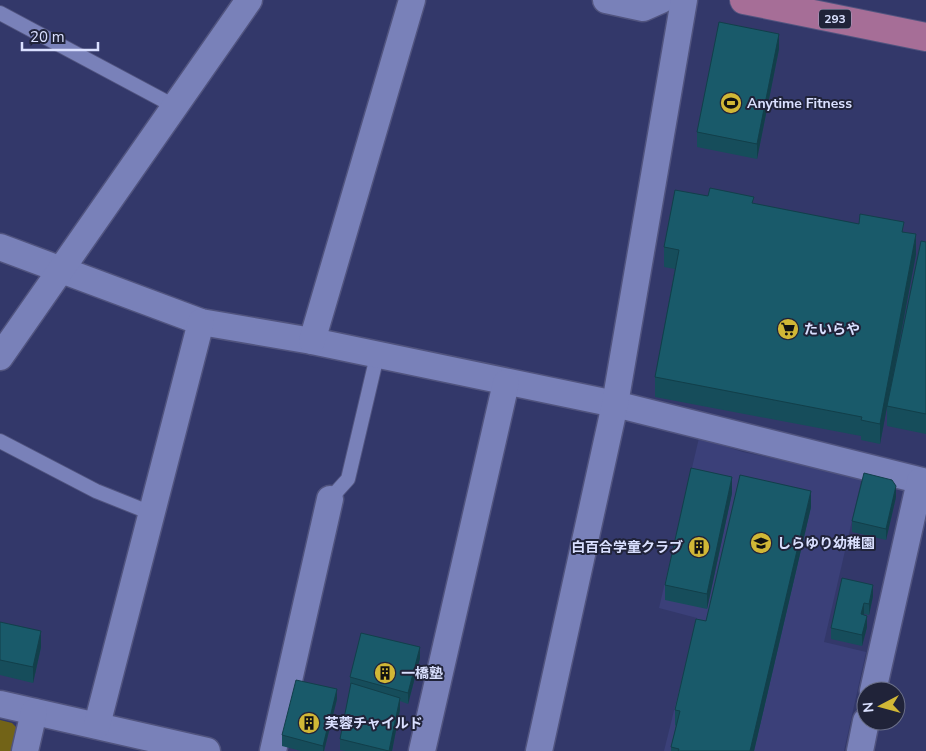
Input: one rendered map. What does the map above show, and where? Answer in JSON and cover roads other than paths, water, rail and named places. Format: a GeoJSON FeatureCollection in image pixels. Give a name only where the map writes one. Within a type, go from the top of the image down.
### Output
{"type":"FeatureCollection","features":[{"type":"Feature","properties":{"kind":"highway","name":"293"},"geometry":{"type":"LineString","coordinates":[[744,0],[926,37]]}},
{"type":"Feature","properties":{"kind":"street"},"geometry":{"type":"LineString","coordinates":[[0,357],[249,0]]}},
{"type":"Feature","properties":{"kind":"street"},"geometry":{"type":"LineString","coordinates":[[312,341],[412,0]]}},
{"type":"Feature","properties":{"kind":"street"},"geometry":{"type":"LineString","coordinates":[[606,0],[643,8],[661,0]]}},
{"type":"Feature","properties":{"kind":"street"},"geometry":{"type":"LineString","coordinates":[[539,751],[614,404],[684,0]]}},
{"type":"Feature","properties":{"kind":"street"},"geometry":{"type":"LineString","coordinates":[[0,247],[201,322],[312,341],[614,404],[923,482],[875,681]]}},
{"type":"Feature","properties":{"kind":"street"},"geometry":{"type":"LineString","coordinates":[[97,725],[201,322]]}},
{"type":"Feature","properties":{"kind":"street"},"geometry":{"type":"LineString","coordinates":[[422,751],[506,383]]}},
{"type":"Feature","properties":{"kind":"street"},"geometry":{"type":"LineString","coordinates":[[274,751],[330,499]]}},
{"type":"Feature","properties":{"kind":"street"},"geometry":{"type":"LineString","coordinates":[[0,704],[207,751]]}},
{"type":"Feature","properties":{"kind":"street"},"geometry":{"type":"LineString","coordinates":[[25,751],[34,712]]}},
{"type":"Feature","properties":{"kind":"street"},"geometry":{"type":"LineString","coordinates":[[860,751],[864,731]]}},
{"type":"Feature","properties":{"kind":"lane"},"geometry":{"type":"LineString","coordinates":[[0,13],[174,106]]}},
{"type":"Feature","properties":{"kind":"lane"},"geometry":{"type":"LineString","coordinates":[[330,499],[348,479],[377,356]]}},
{"type":"Feature","properties":{"kind":"lane"},"geometry":{"type":"LineString","coordinates":[[0,440],[96,491],[151,514]]}},
{"type":"Feature","properties":{"kind":"place","name":"Anytime Fitness"},"geometry":{"type":"Point","coordinates":[731,103]}},
{"type":"Feature","properties":{"kind":"place","name":"たいらや"},"geometry":{"type":"Point","coordinates":[788,329]}},
{"type":"Feature","properties":{"kind":"place","name":"しらゆり幼稚園"},"geometry":{"type":"Point","coordinates":[761,543]}},
{"type":"Feature","properties":{"kind":"place","name":"白百合学童クラブ"},"geometry":{"type":"Point","coordinates":[699,547]}},
{"type":"Feature","properties":{"kind":"place","name":"一橋塾"},"geometry":{"type":"Point","coordinates":[385,673]}},
{"type":"Feature","properties":{"kind":"place","name":"芙蓉チャイルド"},"geometry":{"type":"Point","coordinates":[309,723]}}]}
